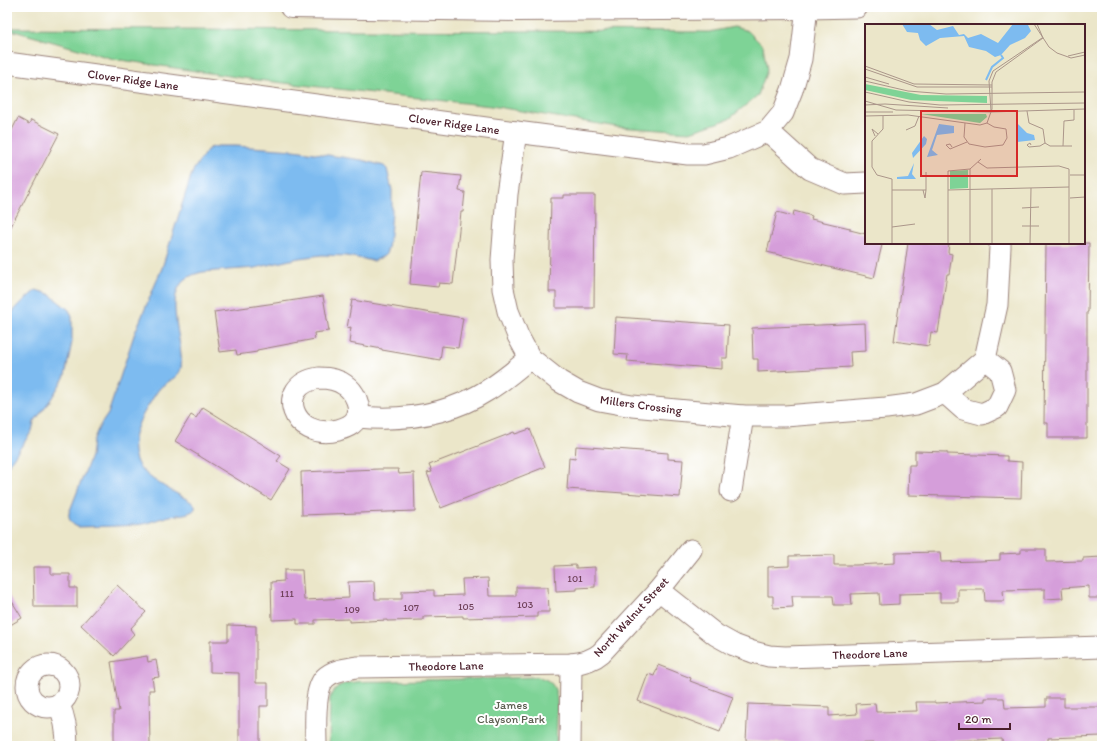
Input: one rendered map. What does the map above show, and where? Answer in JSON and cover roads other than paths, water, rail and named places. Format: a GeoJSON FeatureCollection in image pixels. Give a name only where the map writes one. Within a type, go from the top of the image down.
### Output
{"type":"FeatureCollection","features":[{"type":"Feature","properties":{"kind":"highway"},"geometry":{"type":"LineString","coordinates":[[291,7],[517,10],[807,7]]}},
{"type":"Feature","properties":{"kind":"street"},"geometry":{"type":"LineString","coordinates":[[807,7],[857,7]]}},
{"type":"Feature","properties":{"kind":"street","name":"Clover Ridge Lane"},"geometry":{"type":"LineString","coordinates":[[7,63],[516,132],[688,154],[704,154],[729,148],[768,131],[783,113],[801,60],[807,7]]}},
{"type":"Feature","properties":{"kind":"street"},"geometry":{"type":"LineString","coordinates":[[768,131],[810,169],[845,184],[865,183]]}},
{"type":"Feature","properties":{"kind":"street","name":"Millers Crossing"},"geometry":{"type":"LineString","coordinates":[[516,132],[506,201],[502,260],[502,282],[504,296],[518,336],[530,358],[559,381],[578,392],[599,400],[632,406],[744,416],[785,416],[886,408],[916,404],[945,393],[985,359]]}},
{"type":"Feature","properties":{"kind":"street"},"geometry":{"type":"LineString","coordinates":[[945,393],[963,409],[982,414],[997,406],[1005,390],[1000,371],[985,359],[997,305],[1000,244]]}},
{"type":"Feature","properties":{"kind":"street"},"geometry":{"type":"LineString","coordinates":[[358,417],[381,419],[403,418],[428,414],[454,407],[489,390],[530,358]]}},
{"type":"Feature","properties":{"kind":"street"},"geometry":{"type":"LineString","coordinates":[[731,490],[744,416]]}},
{"type":"Feature","properties":{"kind":"street","name":"North Walnut Street"},"geometry":{"type":"LineString","coordinates":[[571,664],[583,662],[599,655],[659,590],[691,550]]}},
{"type":"Feature","properties":{"kind":"street","name":"Theodore Lane"},"geometry":{"type":"LineString","coordinates":[[659,590],[716,635],[734,645],[769,656],[785,657],[1102,647]]}},
{"type":"Feature","properties":{"kind":"street"},"geometry":{"type":"LineString","coordinates":[[570,746],[571,664]]}},
{"type":"Feature","properties":{"kind":"street","name":"Theodore Lane"},"geometry":{"type":"LineString","coordinates":[[316,746],[317,697],[320,686],[324,679],[337,671],[357,667],[571,664]]}},
{"type":"Feature","properties":{"kind":"street"},"geometry":{"type":"LineString","coordinates":[[59,705],[66,727],[67,746]]}},
{"type":"Feature","properties":{"kind":"water"},"geometry":{"type":"Polygon","coordinates":[[[218,146],[294,150],[362,160],[384,166],[387,169],[392,190],[390,236],[386,254],[374,261],[346,256],[322,255],[299,258],[255,268],[203,272],[188,277],[179,286],[175,311],[181,355],[181,368],[175,377],[160,388],[146,409],[134,437],[134,452],[139,467],[145,473],[160,484],[193,503],[195,507],[194,510],[143,524],[78,527],[71,522],[69,513],[91,456],[93,441],[99,427],[108,414],[134,335],[162,268],[191,176],[207,150],[218,146]]]}},
{"type":"Feature","properties":{"kind":"water"},"geometry":{"type":"Polygon","coordinates":[[[36,290],[49,294],[69,310],[72,317],[72,342],[65,376],[51,399],[34,422],[32,431],[7,467],[7,318],[36,290]]]}},
{"type":"Feature","properties":{"kind":"park label","name":"James Clayson Park"},"geometry":{"type":"Point","coordinates":[511,712]}}]}
